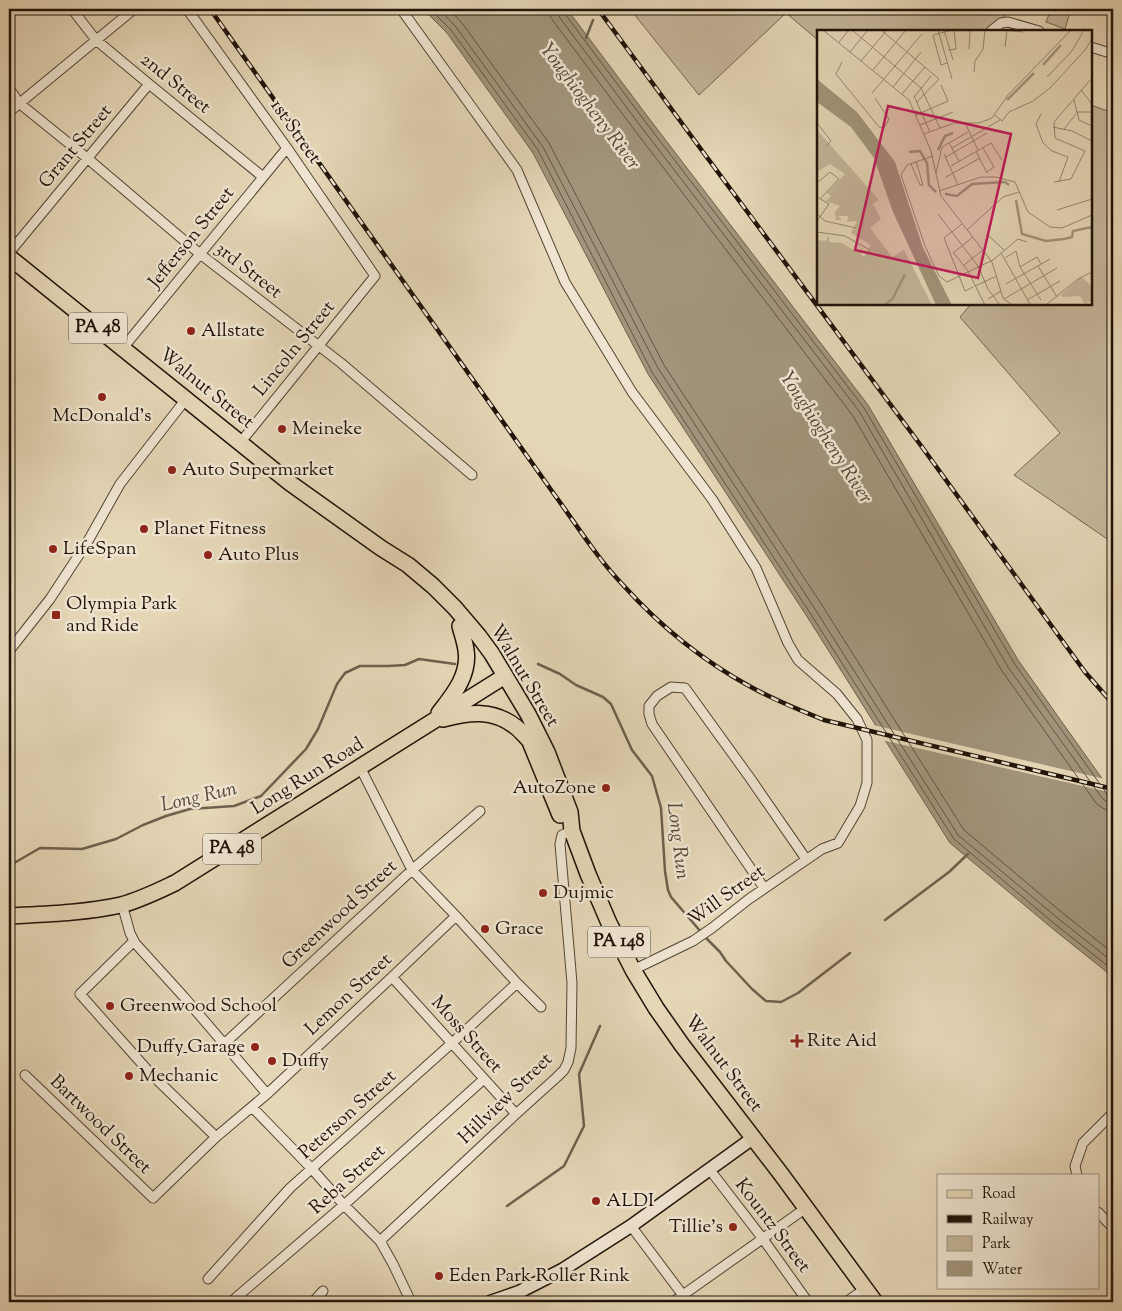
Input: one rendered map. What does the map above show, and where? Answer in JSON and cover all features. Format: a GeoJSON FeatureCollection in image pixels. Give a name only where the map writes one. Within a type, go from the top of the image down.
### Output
{"type":"FeatureCollection","features":[{"type":"Feature","properties":{"kind":"main road","name":"Walnut Street"},"geometry":{"type":"LineString","coordinates":[[9,257],[290,482],[381,548],[408,565],[438,591],[478,635],[492,654],[561,816],[572,831]]}},
{"type":"Feature","properties":{"kind":"main road","name":"Walnut Street"},"geometry":{"type":"LineString","coordinates":[[381,548],[423,586],[460,626],[528,714],[547,752],[570,812],[572,831],[597,896],[633,970],[661,1014],[875,1302]]}},
{"type":"Feature","properties":{"kind":"main road","name":"PA 48"},"geometry":{"type":"LineString","coordinates":[[432,722],[462,682],[466,651],[460,626]]}},
{"type":"Feature","properties":{"kind":"main road","name":"Long Run Road"},"geometry":{"type":"LineString","coordinates":[[9,916],[81,912],[122,904],[149,895],[175,883],[502,678]]}},
{"type":"Feature","properties":{"kind":"main road"},"geometry":{"type":"LineString","coordinates":[[432,722],[462,714],[480,713],[498,717],[516,727],[530,741]]}},
{"type":"Feature","properties":{"kind":"main road"},"geometry":{"type":"LineString","coordinates":[[490,1302],[519,1292],[562,1270],[632,1226],[754,1138]]}},
{"type":"Feature","properties":{"kind":"street","name":"2nd Street"},"geometry":{"type":"LineString","coordinates":[[72,9],[96,40],[263,177]]}},
{"type":"Feature","properties":{"kind":"street"},"geometry":{"type":"LineString","coordinates":[[9,112],[134,9]]}},
{"type":"Feature","properties":{"kind":"street","name":"1st Street"},"geometry":{"type":"LineString","coordinates":[[186,9],[287,148],[375,276]]}},
{"type":"Feature","properties":{"kind":"street","name":"Will Street"},"geometry":{"type":"LineString","coordinates":[[401,9],[516,170],[565,282],[632,392],[712,498],[756,568],[788,643],[798,660],[837,694],[857,719],[867,740],[868,783],[860,806],[838,843],[822,849],[806,859],[693,941],[633,970]]}},
{"type":"Feature","properties":{"kind":"street"},"geometry":{"type":"LineString","coordinates":[[992,30],[1008,22],[1036,30]]}},
{"type":"Feature","properties":{"kind":"street"},"geometry":{"type":"LineString","coordinates":[[1092,47],[1113,54]]}},
{"type":"Feature","properties":{"kind":"street","name":"Grant Street"},"geometry":{"type":"LineString","coordinates":[[9,253],[149,84]]}},
{"type":"Feature","properties":{"kind":"street","name":"3rd Street"},"geometry":{"type":"LineString","coordinates":[[9,88],[19,103],[200,254],[341,363],[472,475]]}},
{"type":"Feature","properties":{"kind":"street","name":"Jefferson Street"},"geometry":{"type":"LineString","coordinates":[[123,348],[287,148]]}},
{"type":"Feature","properties":{"kind":"street","name":"Lincoln Street"},"geometry":{"type":"LineString","coordinates":[[240,443],[375,276]]}},
{"type":"Feature","properties":{"kind":"street"},"geometry":{"type":"LineString","coordinates":[[9,651],[50,599],[88,541],[120,484],[186,399]]}},
{"type":"Feature","properties":{"kind":"street"},"geometry":{"type":"LineString","coordinates":[[764,888],[652,724],[649,714],[650,706],[657,696],[672,687],[685,688],[806,859]]}},
{"type":"Feature","properties":{"kind":"street"},"geometry":{"type":"LineString","coordinates":[[360,767],[412,870],[517,983],[542,1007]]}},
{"type":"Feature","properties":{"kind":"street","name":"Greenwood Street"},"geometry":{"type":"LineString","coordinates":[[224,1044],[412,870],[480,810]]}},
{"type":"Feature","properties":{"kind":"street","name":"Hillview Street"},"geometry":{"type":"LineString","coordinates":[[380,1241],[564,1070],[568,1062],[571,1048],[572,983],[560,844],[562,835],[572,831]]}},
{"type":"Feature","properties":{"kind":"street"},"geometry":{"type":"LineString","coordinates":[[122,904],[134,941],[267,1094]]}},
{"type":"Feature","properties":{"kind":"street","name":"Lemon Street"},"geometry":{"type":"LineString","coordinates":[[153,1198],[216,1137],[267,1094],[392,978],[456,916]]}},
{"type":"Feature","properties":{"kind":"street"},"geometry":{"type":"LineString","coordinates":[[134,941],[80,994],[151,1074],[216,1137]]}},
{"type":"Feature","properties":{"kind":"street","name":"Moss Street"},"geometry":{"type":"LineString","coordinates":[[392,978],[516,1114]]}},
{"type":"Feature","properties":{"kind":"street","name":"Peterson Street"},"geometry":{"type":"LineString","coordinates":[[208,1279],[290,1188],[517,983]]}},
{"type":"Feature","properties":{"kind":"street","name":"Bartwood Street"},"geometry":{"type":"LineString","coordinates":[[25,1075],[153,1198]]}},
{"type":"Feature","properties":{"kind":"street","name":"Reba Street"},"geometry":{"type":"LineString","coordinates":[[231,1302],[344,1205],[484,1079]]}},
{"type":"Feature","properties":{"kind":"street"},"geometry":{"type":"LineString","coordinates":[[252,1107],[380,1241],[411,1302]]}},
{"type":"Feature","properties":{"kind":"street"},"geometry":{"type":"LineString","coordinates":[[1076,1174],[1075,1166],[1083,1143],[1113,1114]]}},
{"type":"Feature","properties":{"kind":"street","name":"Kountz Street"},"geometry":{"type":"LineString","coordinates":[[710,1170],[808,1302]]}},
{"type":"Feature","properties":{"kind":"street"},"geometry":{"type":"LineString","coordinates":[[673,1302],[685,1299],[762,1238],[806,1208]]}},
{"type":"Feature","properties":{"kind":"street"},"geometry":{"type":"LineString","coordinates":[[1100,1214],[1113,1228]]}},
{"type":"Feature","properties":{"kind":"street"},"geometry":{"type":"LineString","coordinates":[[632,1226],[685,1299]]}},
{"type":"Feature","properties":{"kind":"street"},"geometry":{"type":"LineString","coordinates":[[846,1302],[865,1288]]}},
{"type":"Feature","properties":{"kind":"street"},"geometry":{"type":"LineString","coordinates":[[313,1302],[323,1291]]}},
{"type":"Feature","properties":{"kind":"green space"},"geometry":{"type":"Polygon","coordinates":[[[630,9],[1007,9],[1000,30],[817,30],[817,39],[786,13],[699,95],[630,9]]]}},
{"type":"Feature","properties":{"kind":"green space"},"geometry":{"type":"Polygon","coordinates":[[[1051,9],[1071,9],[1065,29],[1046,22],[1051,9]]]}},
{"type":"Feature","properties":{"kind":"green space"},"geometry":{"type":"Polygon","coordinates":[[[1092,105],[1113,113],[1113,543],[1014,475],[1060,433],[960,317],[970,305],[1092,305],[1092,105]]]}},
{"type":"Feature","properties":{"kind":"water","name":"Youghiogheny River"},"geometry":{"type":"Polygon","coordinates":[[[423,9],[567,9],[868,405],[1018,660],[1113,794],[1113,977],[950,843],[806,615],[648,374],[533,153],[447,33],[423,9]]]}},
{"type":"Feature","properties":{"kind":"pier"},"geometry":{"type":"Polygon","coordinates":[[[873,725],[1105,779],[1113,793],[882,740],[873,725]]]}},
{"type":"Feature","properties":{"kind":"waterway"},"geometry":{"type":"LineString","coordinates":[[586,38],[593,20]]}},
{"type":"Feature","properties":{"kind":"waterway","name":"Long Run"},"geometry":{"type":"LineString","coordinates":[[9,866],[40,848],[82,849],[116,839],[166,816],[190,809],[234,806],[261,796],[306,749],[318,729],[337,684],[345,673],[360,666],[405,665],[419,659],[455,664]]}},
{"type":"Feature","properties":{"kind":"waterway","name":"Long Run"},"geometry":{"type":"LineString","coordinates":[[538,664],[560,674],[576,685],[603,697],[611,704],[632,750],[652,776],[661,808],[665,871],[671,897],[752,989],[766,1001],[781,1002],[798,993],[850,953]]}},
{"type":"Feature","properties":{"kind":"waterway","name":"Long Run"},"geometry":{"type":"LineString","coordinates":[[885,920],[949,872],[968,854]]}},
{"type":"Feature","properties":{"kind":"waterway"},"geometry":{"type":"LineString","coordinates":[[507,1206],[564,1166],[584,1126],[579,1074],[600,1026]]}},
{"type":"Feature","properties":{"kind":"railway"},"geometry":{"type":"LineString","coordinates":[[210,9],[613,575],[652,615],[683,642],[733,677],[796,709],[824,720],[1113,789]]}},
{"type":"Feature","properties":{"kind":"railway"},"geometry":{"type":"LineString","coordinates":[[598,9],[922,447],[1085,672],[1113,704]]}},
{"type":"Feature","properties":{"kind":"place","name":"Allstate"},"geometry":{"type":"Point","coordinates":[191,331]}},
{"type":"Feature","properties":{"kind":"place","name":"McDonald's"},"geometry":{"type":"Point","coordinates":[102,397]}},
{"type":"Feature","properties":{"kind":"place","name":"Meineke"},"geometry":{"type":"Point","coordinates":[282,429]}},
{"type":"Feature","properties":{"kind":"place","name":"Auto Supermarket"},"geometry":{"type":"Point","coordinates":[172,470]}},
{"type":"Feature","properties":{"kind":"place","name":"Planet Fitness"},"geometry":{"type":"Point","coordinates":[144,529]}},
{"type":"Feature","properties":{"kind":"place","name":"LifeSpan"},"geometry":{"type":"Point","coordinates":[53,549]}},
{"type":"Feature","properties":{"kind":"place","name":"Auto Plus"},"geometry":{"type":"Point","coordinates":[208,555]}},
{"type":"Feature","properties":{"kind":"place","name":"Olympia Park and Ride"},"geometry":{"type":"Point","coordinates":[56,615]}},
{"type":"Feature","properties":{"kind":"place","name":"AutoZone"},"geometry":{"type":"Point","coordinates":[606,788]}},
{"type":"Feature","properties":{"kind":"place","name":"Dujmic"},"geometry":{"type":"Point","coordinates":[543,893]}},
{"type":"Feature","properties":{"kind":"place","name":"Grace"},"geometry":{"type":"Point","coordinates":[485,929]}},
{"type":"Feature","properties":{"kind":"place","name":"Greenwood School"},"geometry":{"type":"Point","coordinates":[110,1006]}},
{"type":"Feature","properties":{"kind":"place","name":"Rite Aid"},"geometry":{"type":"Point","coordinates":[797,1041]}},
{"type":"Feature","properties":{"kind":"place","name":"Duffy_Garage"},"geometry":{"type":"Point","coordinates":[255,1047]}},
{"type":"Feature","properties":{"kind":"place","name":"Duffy"},"geometry":{"type":"Point","coordinates":[272,1061]}},
{"type":"Feature","properties":{"kind":"place","name":"Mechanic"},"geometry":{"type":"Point","coordinates":[129,1076]}},
{"type":"Feature","properties":{"kind":"place","name":"ALDI"},"geometry":{"type":"Point","coordinates":[596,1201]}},
{"type":"Feature","properties":{"kind":"place","name":"Tillie's"},"geometry":{"type":"Point","coordinates":[733,1227]}},
{"type":"Feature","properties":{"kind":"place","name":"Eden Park Roller Rink"},"geometry":{"type":"Point","coordinates":[439,1276]}}]}
